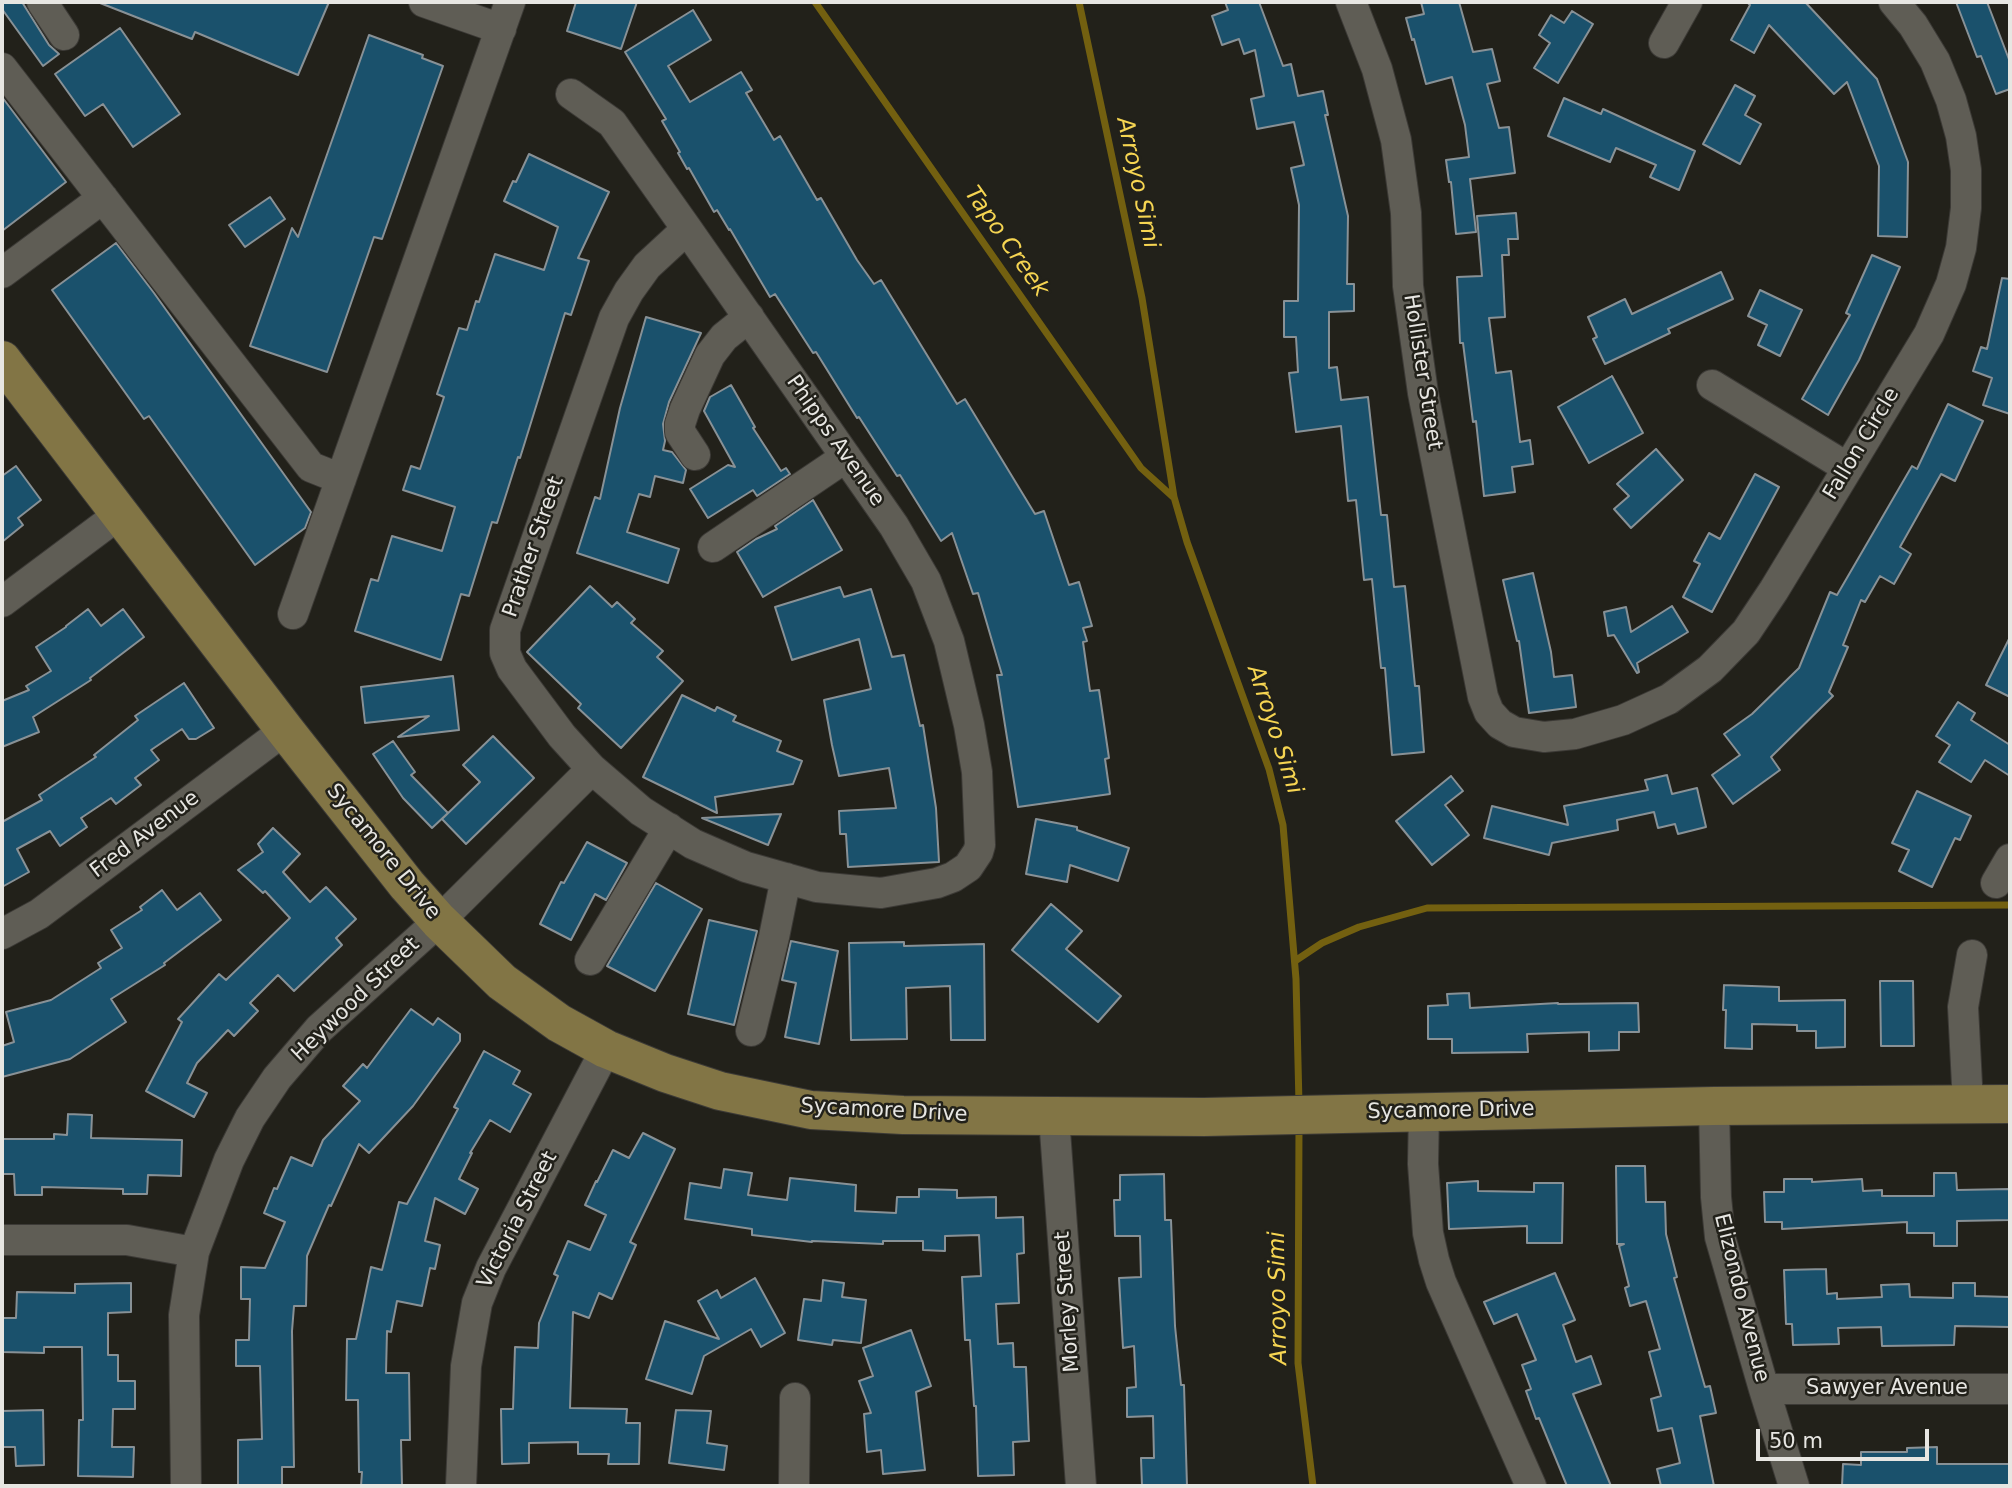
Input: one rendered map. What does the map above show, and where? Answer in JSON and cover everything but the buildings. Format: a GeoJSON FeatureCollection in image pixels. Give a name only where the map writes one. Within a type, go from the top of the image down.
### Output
{"type":"FeatureCollection","features":[{"type":"Feature","properties":{"kind":"main road","name":"Sycamore Drive"},"geometry":{"type":"LineString","coordinates":[[2,360],[285,730],[407,885],[439,921],[502,982],[559,1023],[606,1049],[665,1073],[720,1091],[811,1110],[902,1115],[1217,1117],[1714,1106],[2010,1104]]}},
{"type":"Feature","properties":{"kind":"street"},"geometry":{"type":"LineString","coordinates":[[42,2],[64,36]]}},
{"type":"Feature","properties":{"kind":"street"},"geometry":{"type":"LineString","coordinates":[[293,614],[505,15],[424,2]]}},
{"type":"Feature","properties":{"kind":"street","name":"Hollister Street"},"geometry":{"type":"LineString","coordinates":[[1351,2],[1377,69],[1395,140],[1406,213],[1408,286],[1423,393],[1483,697],[1489,712],[1500,724],[1514,732]]}},
{"type":"Feature","properties":{"kind":"street"},"geometry":{"type":"LineString","coordinates":[[1664,43],[1687,2]]}},
{"type":"Feature","properties":{"kind":"street","name":"Fallon Circle"},"geometry":{"type":"LineString","coordinates":[[1514,732],[1544,737],[1574,734],[1623,720],[1669,699],[1710,669],[1746,632],[1929,334],[1951,284],[1961,248],[1966,208],[1966,170],[1951,100],[1935,61],[1913,25],[1894,2]]}},
{"type":"Feature","properties":{"kind":"street"},"geometry":{"type":"LineString","coordinates":[[2,68],[311,467],[341,479]]}},
{"type":"Feature","properties":{"kind":"street","name":"Phipps Avenue"},"geometry":{"type":"LineString","coordinates":[[571,94],[612,122],[894,526],[926,580],[949,641],[969,725],[977,772],[980,845]]}},
{"type":"Feature","properties":{"kind":"street"},"geometry":{"type":"LineString","coordinates":[[2,273],[103,198]]}},
{"type":"Feature","properties":{"kind":"street","name":"Prather Street"},"geometry":{"type":"LineString","coordinates":[[687,229],[647,266],[614,318],[505,630],[505,653],[512,669],[562,736],[592,769],[641,811],[693,844],[746,867],[817,887],[881,893],[937,883],[953,877],[968,867],[980,845]]}},
{"type":"Feature","properties":{"kind":"street"},"geometry":{"type":"LineString","coordinates":[[695,455],[680,432],[685,409],[710,355],[724,337],[749,317]]}},
{"type":"Feature","properties":{"kind":"street"},"geometry":{"type":"LineString","coordinates":[[1712,386],[1848,468]]}},
{"type":"Feature","properties":{"kind":"street"},"geometry":{"type":"LineString","coordinates":[[713,547],[846,457]]}},
{"type":"Feature","properties":{"kind":"street"},"geometry":{"type":"LineString","coordinates":[[2,602],[121,513]]}},
{"type":"Feature","properties":{"kind":"street","name":"Fred Avenue"},"geometry":{"type":"LineString","coordinates":[[2,934],[39,914],[285,730]]}},
{"type":"Feature","properties":{"kind":"street","name":"Heywood Street"},"geometry":{"type":"LineString","coordinates":[[186,1486],[184,1315],[194,1252],[229,1160],[250,1118],[276,1078],[319,1029],[439,921],[592,769]]}},
{"type":"Feature","properties":{"kind":"street"},"geometry":{"type":"LineString","coordinates":[[590,960],[669,828]]}},
{"type":"Feature","properties":{"kind":"street"},"geometry":{"type":"LineString","coordinates":[[751,1031],[786,878]]}},
{"type":"Feature","properties":{"kind":"street"},"geometry":{"type":"LineString","coordinates":[[1968,1104],[1963,1007],[1972,955]]}},
{"type":"Feature","properties":{"kind":"street","name":"Victoria Street"},"geometry":{"type":"LineString","coordinates":[[461,1486],[466,1366],[477,1303],[491,1268],[606,1049]]}},
{"type":"Feature","properties":{"kind":"street","name":"Elizondo Avenue"},"geometry":{"type":"LineString","coordinates":[[1714,1106],[1716,1197],[1720,1237],[1794,1486]]}},
{"type":"Feature","properties":{"kind":"street"},"geometry":{"type":"LineString","coordinates":[[1424,1111],[1423,1164],[1428,1233],[1434,1260],[1441,1282],[1531,1486]]}},
{"type":"Feature","properties":{"kind":"street","name":"Morley Street"},"geometry":{"type":"LineString","coordinates":[[1054,1117],[1081,1486]]}},
{"type":"Feature","properties":{"kind":"street"},"geometry":{"type":"LineString","coordinates":[[2,1240],[127,1240],[194,1252]]}},
{"type":"Feature","properties":{"kind":"street","name":"Sawyer Avenue"},"geometry":{"type":"LineString","coordinates":[[1764,1389],[2010,1389]]}},
{"type":"Feature","properties":{"kind":"street"},"geometry":{"type":"LineString","coordinates":[[794,1486],[795,1398]]}},
{"type":"Feature","properties":{"kind":"street"},"geometry":{"type":"LineString","coordinates":[[1508,1486],[1512,1444]]}},
{"type":"Feature","properties":{"kind":"waterway","name":"Tapo Creek"},"geometry":{"type":"LineString","coordinates":[[815,2],[1141,468],[1173,497]]}},
{"type":"Feature","properties":{"kind":"waterway","name":"Arroyo Simi"},"geometry":{"type":"LineString","coordinates":[[1079,2],[1142,298],[1174,497],[1187,542],[1269,769],[1283,825],[1296,979],[1299,1104]]}},
{"type":"Feature","properties":{"kind":"waterway"},"geometry":{"type":"LineString","coordinates":[[1295,961],[1322,943],[1359,927],[1427,908],[2010,905]]}},
{"type":"Feature","properties":{"kind":"waterway","name":"Arroyo Simi"},"geometry":{"type":"LineString","coordinates":[[1299,1126],[1298,1363],[1313,1486]]}}]}
